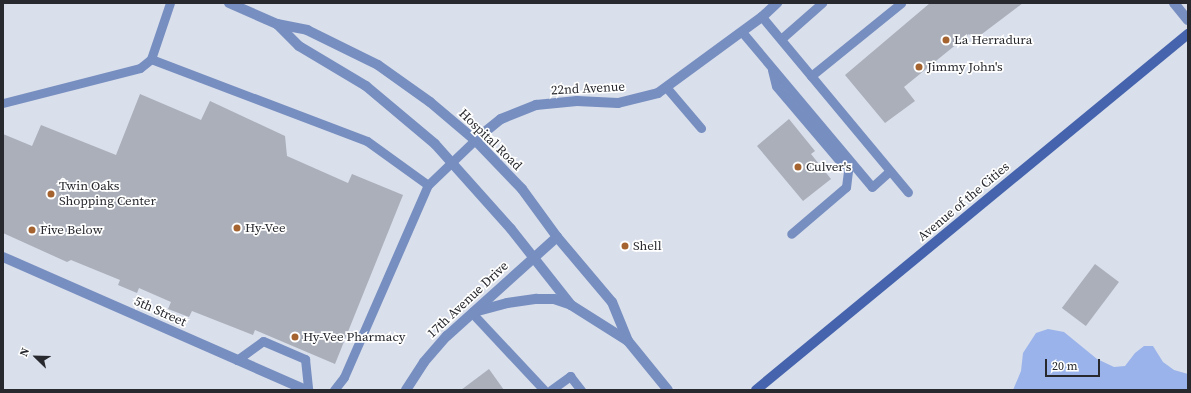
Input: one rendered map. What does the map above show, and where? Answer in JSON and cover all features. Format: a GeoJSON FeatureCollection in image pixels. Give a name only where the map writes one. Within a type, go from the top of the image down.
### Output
{"type":"FeatureCollection","features":[{"type":"Feature","properties":{"kind":"main road","name":"Avenue of the Cities"},"geometry":{"type":"LineString","coordinates":[[759,388],[1188,34]]}},
{"type":"Feature","properties":{"kind":"main road","name":"Avenue of the Cities"},"geometry":{"type":"LineString","coordinates":[[759,388],[981,204]]}},
{"type":"Feature","properties":{"kind":"street","name":"Hospital Road"},"geometry":{"type":"LineString","coordinates":[[229,3],[277,24],[306,30],[378,65],[430,102],[475,140],[522,189],[556,237],[612,302],[628,341],[668,390]]}},
{"type":"Feature","properties":{"kind":"street","name":"22nd Avenue"},"geometry":{"type":"LineString","coordinates":[[475,140],[501,119],[536,105],[577,101],[618,103],[658,93],[762,17],[777,3]]}},
{"type":"Feature","properties":{"kind":"street"},"geometry":{"type":"LineString","coordinates":[[1174,3],[1188,20]]}},
{"type":"Feature","properties":{"kind":"street","name":"Hospital Road"},"geometry":{"type":"LineString","coordinates":[[277,24],[299,46],[336,67],[385,101],[452,162],[534,257],[571,304],[628,341]]}},
{"type":"Feature","properties":{"kind":"street","name":"17th Avenue Drive"},"geometry":{"type":"LineString","coordinates":[[406,390],[424,362],[472,312],[556,237]]}},
{"type":"Feature","properties":{"kind":"street","name":"5th Street"},"geometry":{"type":"LineString","coordinates":[[3,257],[307,390]]}},
{"type":"Feature","properties":{"kind":"street"},"geometry":{"type":"LineString","coordinates":[[472,312],[507,303],[537,299],[554,299],[571,304]]}},
{"type":"Feature","properties":{"kind":"lane"},"geometry":{"type":"LineString","coordinates":[[3,103],[140,68],[151,59],[170,3]]}},
{"type":"Feature","properties":{"kind":"lane"},"geometry":{"type":"LineString","coordinates":[[781,39],[822,3]]}},
{"type":"Feature","properties":{"kind":"lane"},"geometry":{"type":"LineString","coordinates":[[812,76],[900,3]]}},
{"type":"Feature","properties":{"kind":"lane"},"geometry":{"type":"LineString","coordinates":[[762,17],[908,192]]}},
{"type":"Feature","properties":{"kind":"lane"},"geometry":{"type":"LineString","coordinates":[[742,32],[872,187],[890,171]]}},
{"type":"Feature","properties":{"kind":"lane"},"geometry":{"type":"LineString","coordinates":[[151,59],[367,141],[428,185]]}},
{"type":"Feature","properties":{"kind":"lane"},"geometry":{"type":"LineString","coordinates":[[771,66],[776,86],[848,170],[846,187],[791,234]]}},
{"type":"Feature","properties":{"kind":"lane"},"geometry":{"type":"LineString","coordinates":[[666,87],[701,128]]}},
{"type":"Feature","properties":{"kind":"lane"},"geometry":{"type":"LineString","coordinates":[[334,390],[344,377],[428,185],[475,140]]}},
{"type":"Feature","properties":{"kind":"lane"},"geometry":{"type":"LineString","coordinates":[[472,312],[544,390]]}},
{"type":"Feature","properties":{"kind":"lane"},"geometry":{"type":"LineString","coordinates":[[237,360],[263,341],[304,359],[307,390]]}},
{"type":"Feature","properties":{"kind":"lane"},"geometry":{"type":"LineString","coordinates":[[551,390],[570,376],[581,390]]}},
{"type":"Feature","properties":{"kind":"shaded area"},"geometry":{"type":"Polygon","coordinates":[[[1048,329],[1064,332],[1097,359],[1114,367],[1125,366],[1135,353],[1144,346],[1153,346],[1163,362],[1174,370],[1188,374],[1188,390],[1013,390],[1021,371],[1023,353],[1036,333],[1048,329]]]}},
{"type":"Feature","properties":{"kind":"building"},"geometry":{"type":"Polygon","coordinates":[[[930,3],[1023,3],[974,40],[969,34],[904,87],[915,101],[885,123],[845,75],[930,3]]]}},
{"type":"Feature","properties":{"kind":"building","name":"Hy-Vee"},"geometry":{"type":"Polygon","coordinates":[[[140,94],[201,120],[210,101],[285,136],[287,156],[348,183],[352,174],[403,195],[335,364],[255,330],[253,335],[192,311],[189,317],[168,309],[171,302],[139,288],[137,293],[118,285],[120,280],[71,260],[67,262],[3,233],[3,134],[32,146],[41,125],[116,155],[140,94]]]}},
{"type":"Feature","properties":{"kind":"building","name":"Culver's"},"geometry":{"type":"Polygon","coordinates":[[[789,119],[815,151],[811,154],[831,179],[803,201],[757,146],[789,119]]]}},
{"type":"Feature","properties":{"kind":"building"},"geometry":{"type":"Polygon","coordinates":[[[1095,264],[1119,282],[1086,326],[1062,308],[1095,264]]]}},
{"type":"Feature","properties":{"kind":"building"},"geometry":{"type":"Polygon","coordinates":[[[489,369],[504,390],[461,390],[489,369]]]}},
{"type":"Feature","properties":{"kind":"place","name":"La Herradura"},"geometry":{"type":"Point","coordinates":[946,40]}},
{"type":"Feature","properties":{"kind":"place","name":"Jimmy John's"},"geometry":{"type":"Point","coordinates":[919,67]}},
{"type":"Feature","properties":{"kind":"place","name":"Culver's"},"geometry":{"type":"Point","coordinates":[798,167]}},
{"type":"Feature","properties":{"kind":"place","name":"Twin Oaks Shopping Center"},"geometry":{"type":"Point","coordinates":[51,194]}},
{"type":"Feature","properties":{"kind":"place","name":"Hy-Vee"},"geometry":{"type":"Point","coordinates":[237,228]}},
{"type":"Feature","properties":{"kind":"place","name":"Five Below"},"geometry":{"type":"Point","coordinates":[32,230]}},
{"type":"Feature","properties":{"kind":"place","name":"Shell"},"geometry":{"type":"Point","coordinates":[625,246]}},
{"type":"Feature","properties":{"kind":"place","name":"Hy-Vee Pharmacy"},"geometry":{"type":"Point","coordinates":[295,337]}}]}
